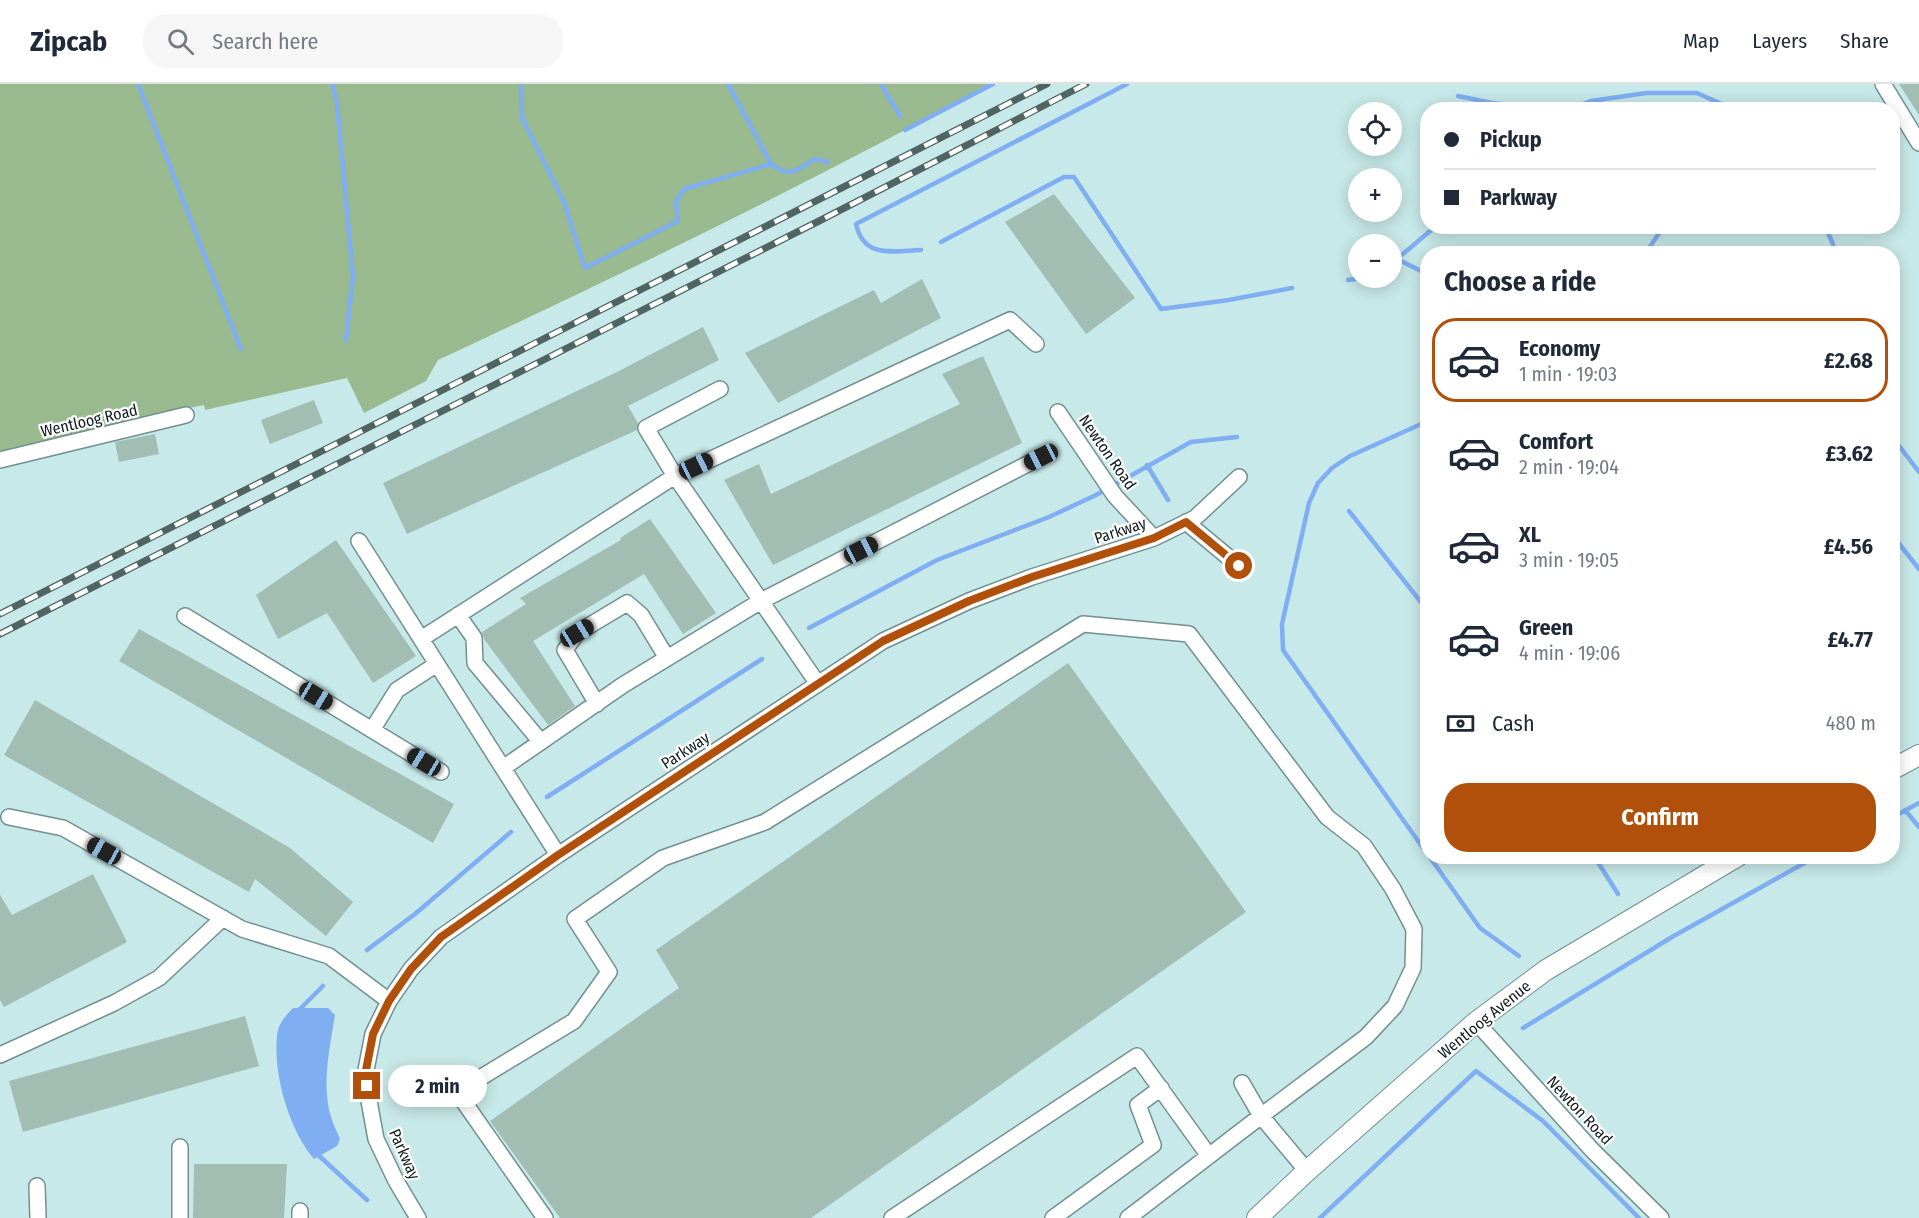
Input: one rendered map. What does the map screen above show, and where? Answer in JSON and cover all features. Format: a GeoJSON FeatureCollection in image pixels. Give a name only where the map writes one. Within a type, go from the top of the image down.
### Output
{"type":"FeatureCollection","features":[{"type":"Feature","properties":{"kind":"main road"},"geometry":{"type":"LineString","coordinates":[[1900,765],[1919,755]]}},
{"type":"Feature","properties":{"kind":"main road","name":"Wentloog Avenue"},"geometry":{"type":"LineString","coordinates":[[1257,1218],[1476,1022],[1546,970],[1725,864]]}},
{"type":"Feature","properties":{"kind":"street"},"geometry":{"type":"LineString","coordinates":[[1883,84],[1894,102]]}},
{"type":"Feature","properties":{"kind":"street"},"geometry":{"type":"LineString","coordinates":[[1900,112],[1919,143]]}},
{"type":"Feature","properties":{"kind":"street"},"geometry":{"type":"LineString","coordinates":[[421,639],[675,476],[1010,320],[1036,344]]}},
{"type":"Feature","properties":{"kind":"street"},"geometry":{"type":"LineString","coordinates":[[720,389],[646,428],[675,476],[818,684]]}},
{"type":"Feature","properties":{"kind":"street","name":"Newton Road"},"geometry":{"type":"LineString","coordinates":[[1058,412],[1115,496],[1154,538]]}},
{"type":"Feature","properties":{"kind":"street","name":"Wentloog Road"},"geometry":{"type":"LineString","coordinates":[[0,460],[186,415]]}},
{"type":"Feature","properties":{"kind":"street"},"geometry":{"type":"LineString","coordinates":[[503,768],[667,658],[761,602],[1041,457]]}},
{"type":"Feature","properties":{"kind":"street","name":"Parkway"},"geometry":{"type":"LineString","coordinates":[[418,1218],[396,1181],[376,1139],[366,1070],[373,1034],[389,1001],[411,969],[441,937],[558,855],[883,641],[969,601],[1032,577],[1154,538],[1195,518],[1239,477]]}},
{"type":"Feature","properties":{"kind":"street"},"geometry":{"type":"LineString","coordinates":[[1186,522],[1239,566]]}},
{"type":"Feature","properties":{"kind":"street"},"geometry":{"type":"LineString","coordinates":[[359,541],[558,855]]}},
{"type":"Feature","properties":{"kind":"street"},"geometry":{"type":"LineString","coordinates":[[597,704],[565,650],[577,633],[627,603],[641,615],[667,658]]}},
{"type":"Feature","properties":{"kind":"street"},"geometry":{"type":"LineString","coordinates":[[458,615],[474,638],[475,663],[541,742]]}},
{"type":"Feature","properties":{"kind":"street"},"geometry":{"type":"LineString","coordinates":[[185,616],[441,772]]}},
{"type":"Feature","properties":{"kind":"street"},"geometry":{"type":"LineString","coordinates":[[544,1218],[457,1092],[574,1020],[609,972],[575,920],[663,858],[765,822],[1083,624],[1189,634],[1327,817],[1364,846],[1393,889],[1414,929],[1413,968],[1395,1006],[1366,1037],[1128,1218]]}},
{"type":"Feature","properties":{"kind":"street"},"geometry":{"type":"LineString","coordinates":[[372,730],[397,690],[437,664]]}},
{"type":"Feature","properties":{"kind":"street"},"geometry":{"type":"LineString","coordinates":[[9,817],[63,828],[242,929],[329,956],[389,1001]]}},
{"type":"Feature","properties":{"kind":"street"},"geometry":{"type":"LineString","coordinates":[[0,1055],[114,1003],[159,978],[223,918]]}},
{"type":"Feature","properties":{"kind":"street","name":"Newton Road"},"geometry":{"type":"LineString","coordinates":[[1476,1022],[1593,1151],[1661,1218]]}},
{"type":"Feature","properties":{"kind":"street"},"geometry":{"type":"LineString","coordinates":[[892,1218],[1137,1056],[1209,1156]]}},
{"type":"Feature","properties":{"kind":"street"},"geometry":{"type":"LineString","coordinates":[[1242,1083],[1261,1116],[1307,1171]]}},
{"type":"Feature","properties":{"kind":"street"},"geometry":{"type":"LineString","coordinates":[[1053,1218],[1153,1145],[1138,1105],[1161,1088]]}},
{"type":"Feature","properties":{"kind":"street"},"geometry":{"type":"LineString","coordinates":[[180,1147],[180,1218]]}},
{"type":"Feature","properties":{"kind":"street"},"geometry":{"type":"LineString","coordinates":[[37,1186],[38,1218]]}},
{"type":"Feature","properties":{"kind":"green space"},"geometry":{"type":"Polygon","coordinates":[[[0,84],[990,84],[854,157],[717,226],[438,360],[426,381],[364,413],[347,378],[205,410],[204,405],[159,414],[124,425],[0,453],[0,84]]]}},
{"type":"Feature","properties":{"kind":"water"},"geometry":{"type":"Polygon","coordinates":[[[293,1008],[328,1008],[335,1015],[327,1066],[327,1092],[331,1117],[340,1139],[337,1146],[314,1159],[297,1133],[280,1084],[276,1051],[278,1032],[282,1020],[293,1008]]]}},
{"type":"Feature","properties":{"kind":"building"},"geometry":{"type":"Polygon","coordinates":[[[1899,84],[1919,84],[1919,115],[1899,84]]]}},
{"type":"Feature","properties":{"kind":"building"},"geometry":{"type":"Polygon","coordinates":[[[1054,194],[1135,298],[1086,334],[1005,222],[1054,194]]]}},
{"type":"Feature","properties":{"kind":"building"},"geometry":{"type":"Polygon","coordinates":[[[922,279],[941,318],[778,403],[745,353],[874,290],[881,303],[922,279]]]}},
{"type":"Feature","properties":{"kind":"building"},"geometry":{"type":"Polygon","coordinates":[[[703,327],[719,360],[628,406],[638,423],[637,430],[407,534],[383,483],[619,371],[703,327]]]}},
{"type":"Feature","properties":{"kind":"building"},"geometry":{"type":"Polygon","coordinates":[[[983,356],[1022,443],[773,565],[724,480],[759,464],[771,494],[960,404],[942,374],[983,356]]]}},
{"type":"Feature","properties":{"kind":"building"},"geometry":{"type":"Polygon","coordinates":[[[314,400],[323,423],[270,444],[261,420],[314,400]]]}},
{"type":"Feature","properties":{"kind":"building"},"geometry":{"type":"Polygon","coordinates":[[[155,434],[159,454],[119,462],[115,442],[155,434]]]}},
{"type":"Feature","properties":{"kind":"building"},"geometry":{"type":"Polygon","coordinates":[[[650,519],[716,613],[683,634],[644,574],[533,641],[575,706],[548,725],[484,639],[482,632],[526,604],[520,598],[621,540],[620,538],[650,519]]]}},
{"type":"Feature","properties":{"kind":"building"},"geometry":{"type":"Polygon","coordinates":[[[336,540],[416,656],[373,683],[327,613],[278,639],[256,595],[336,540]]]}},
{"type":"Feature","properties":{"kind":"building"},"geometry":{"type":"Polygon","coordinates":[[[139,629],[454,804],[433,843],[119,661],[139,629]]]}},
{"type":"Feature","properties":{"kind":"building"},"geometry":{"type":"Polygon","coordinates":[[[1068,663],[1246,912],[811,1218],[560,1218],[490,1121],[679,988],[656,950],[1068,663]]]}},
{"type":"Feature","properties":{"kind":"building"},"geometry":{"type":"Polygon","coordinates":[[[35,700],[290,848],[353,902],[326,936],[255,879],[249,892],[4,755],[35,700]]]}},
{"type":"Feature","properties":{"kind":"building"},"geometry":{"type":"Polygon","coordinates":[[[93,874],[127,942],[4,1007],[0,1000],[0,895],[12,915],[93,874]]]}},
{"type":"Feature","properties":{"kind":"building"},"geometry":{"type":"Polygon","coordinates":[[[245,1016],[259,1066],[23,1132],[9,1081],[245,1016]]]}},
{"type":"Feature","properties":{"kind":"building"},"geometry":{"type":"Polygon","coordinates":[[[194,1164],[287,1164],[284,1218],[193,1218],[194,1164]]]}},
{"type":"Feature","properties":{"kind":"waterway"},"geometry":{"type":"LineString","coordinates":[[138,84],[241,349]]}},
{"type":"Feature","properties":{"kind":"waterway"},"geometry":{"type":"LineString","coordinates":[[332,84],[337,103],[353,276],[346,340]]}},
{"type":"Feature","properties":{"kind":"waterway"},"geometry":{"type":"LineString","coordinates":[[521,84],[522,118],[564,202],[585,268],[678,221],[676,202],[684,189],[771,164]]}},
{"type":"Feature","properties":{"kind":"waterway"},"geometry":{"type":"LineString","coordinates":[[728,84],[771,164],[789,172],[815,159],[828,162]]}},
{"type":"Feature","properties":{"kind":"waterway"},"geometry":{"type":"LineString","coordinates":[[881,84],[900,116]]}},
{"type":"Feature","properties":{"kind":"waterway"},"geometry":{"type":"LineString","coordinates":[[905,130],[993,84]]}},
{"type":"Feature","properties":{"kind":"waterway"},"geometry":{"type":"LineString","coordinates":[[921,250],[881,251],[872,248],[865,243],[856,224],[1127,84]]}},
{"type":"Feature","properties":{"kind":"waterway"},"geometry":{"type":"LineString","coordinates":[[1588,102],[1646,93],[1697,93],[1717,102]]}},
{"type":"Feature","properties":{"kind":"waterway"},"geometry":{"type":"LineString","coordinates":[[1458,96],[1487,102]]}},
{"type":"Feature","properties":{"kind":"waterway"},"geometry":{"type":"LineString","coordinates":[[941,242],[1064,177],[1074,177],[1161,309],[1229,300],[1292,288]]}},
{"type":"Feature","properties":{"kind":"waterway"},"geometry":{"type":"LineString","coordinates":[[1402,255],[1427,234]]}},
{"type":"Feature","properties":{"kind":"waterway"},"geometry":{"type":"LineString","coordinates":[[1650,246],[1659,234]]}},
{"type":"Feature","properties":{"kind":"waterway"},"geometry":{"type":"LineString","coordinates":[[1829,234],[1833,246]]}},
{"type":"Feature","properties":{"kind":"waterway"},"geometry":{"type":"LineString","coordinates":[[1402,262],[1420,270]]}},
{"type":"Feature","properties":{"kind":"waterway"},"geometry":{"type":"LineString","coordinates":[[1420,425],[1350,456],[1332,468],[1318,483],[1309,503],[1282,624],[1283,650],[1420,844]]}},
{"type":"Feature","properties":{"kind":"waterway"},"geometry":{"type":"LineString","coordinates":[[809,628],[937,560],[1049,517],[1096,495],[1191,442],[1237,437]]}},
{"type":"Feature","properties":{"kind":"waterway"},"geometry":{"type":"LineString","coordinates":[[1900,447],[1919,472]]}},
{"type":"Feature","properties":{"kind":"waterway"},"geometry":{"type":"LineString","coordinates":[[1147,465],[1168,500]]}},
{"type":"Feature","properties":{"kind":"waterway"},"geometry":{"type":"LineString","coordinates":[[1349,511],[1420,601]]}},
{"type":"Feature","properties":{"kind":"waterway"},"geometry":{"type":"LineString","coordinates":[[1900,545],[1919,569]]}},
{"type":"Feature","properties":{"kind":"waterway"},"geometry":{"type":"LineString","coordinates":[[547,797],[762,659]]}},
{"type":"Feature","properties":{"kind":"waterway"},"geometry":{"type":"LineString","coordinates":[[1900,813],[1919,803]]}},
{"type":"Feature","properties":{"kind":"waterway"},"geometry":{"type":"LineString","coordinates":[[1905,810],[1919,827]]}},
{"type":"Feature","properties":{"kind":"waterway"},"geometry":{"type":"LineString","coordinates":[[367,950],[415,914],[511,832]]}},
{"type":"Feature","properties":{"kind":"waterway"},"geometry":{"type":"LineString","coordinates":[[1435,864],[1480,928],[1519,956]]}},
{"type":"Feature","properties":{"kind":"waterway"},"geometry":{"type":"LineString","coordinates":[[1599,864],[1618,894]]}},
{"type":"Feature","properties":{"kind":"waterway"},"geometry":{"type":"LineString","coordinates":[[1523,1028],[1672,937],[1803,864]]}},
{"type":"Feature","properties":{"kind":"waterway"},"geometry":{"type":"LineString","coordinates":[[297,1012],[323,986]]}},
{"type":"Feature","properties":{"kind":"waterway"},"geometry":{"type":"LineString","coordinates":[[1320,1218],[1476,1071],[1543,1121],[1639,1218]]}},
{"type":"Feature","properties":{"kind":"waterway"},"geometry":{"type":"LineString","coordinates":[[316,1153],[367,1200]]}},
{"type":"Feature","properties":{"kind":"railway"},"geometry":{"type":"LineString","coordinates":[[0,614],[1047,84]]}},
{"type":"Feature","properties":{"kind":"railway"},"geometry":{"type":"LineString","coordinates":[[0,634],[1086,84]]}},
{"type":"Feature","properties":{"kind":"route"},"geometry":{"type":"LineString","coordinates":[[367,1086],[366,1070],[373,1034],[389,1001],[411,969],[441,937],[558,855],[883,641],[969,601],[1032,577],[1154,538],[1186,522],[1239,566]]}}]}
